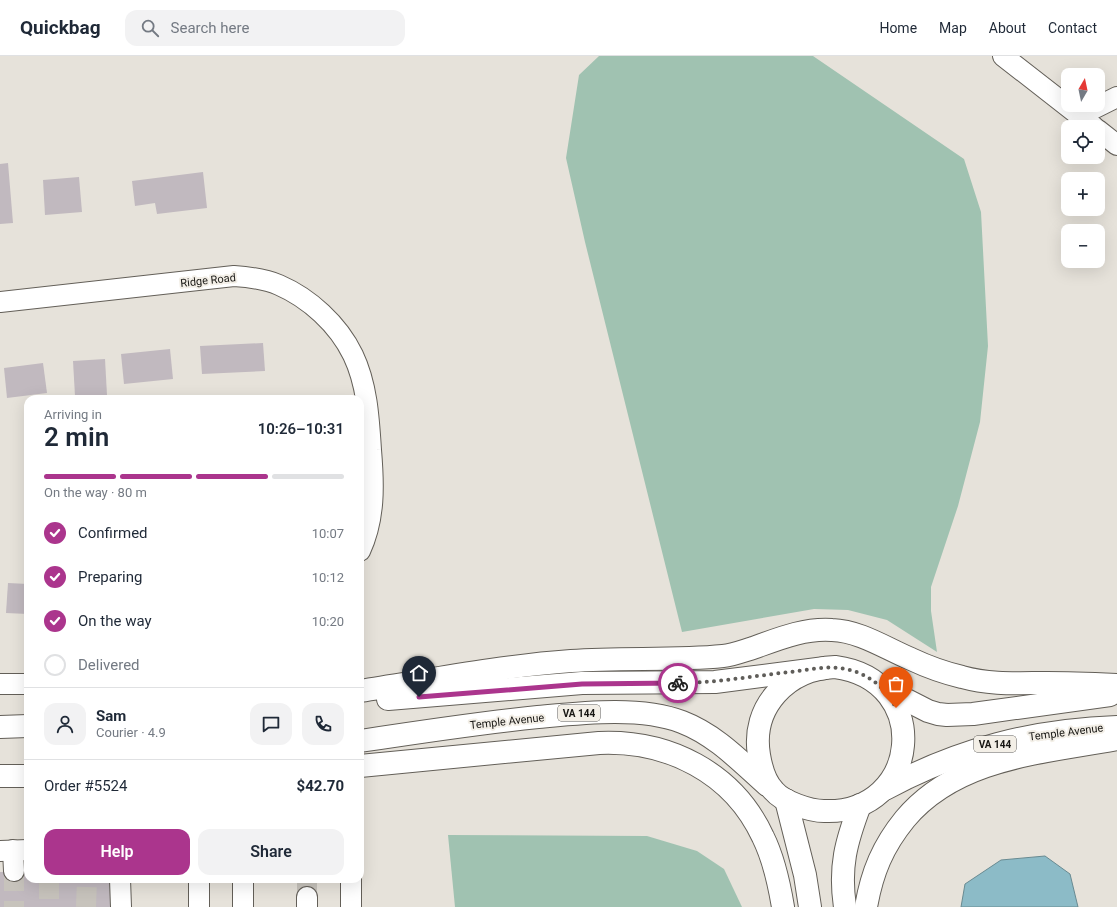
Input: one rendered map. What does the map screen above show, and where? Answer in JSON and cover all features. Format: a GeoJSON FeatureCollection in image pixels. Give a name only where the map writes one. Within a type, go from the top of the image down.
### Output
{"type":"FeatureCollection","features":[{"type":"Feature","properties":{"kind":"main road"},"geometry":{"type":"LineString","coordinates":[[364,690],[486,671],[570,661],[725,656],[738,653],[785,636],[818,629],[833,630],[860,636],[929,667],[983,682],[1003,684],[1046,683],[1117,685]]}},
{"type":"Feature","properties":{"kind":"main road"},"geometry":{"type":"LineString","coordinates":[[364,702],[582,684],[715,682],[835,667],[855,671],[873,680],[892,700],[900,717],[903,734],[902,752],[897,769],[888,784],[882,790]]}},
{"type":"Feature","properties":{"kind":"main road"},"geometry":{"type":"LineString","coordinates":[[810,907],[804,875],[780,796],[766,778],[760,763],[757,747],[758,730],[763,713],[772,698],[782,686],[795,677],[809,671],[825,668]]}},
{"type":"Feature","properties":{"kind":"main road"},"geometry":{"type":"LineString","coordinates":[[881,687],[922,708],[938,714],[973,714],[1117,694]]}},
{"type":"Feature","properties":{"kind":"main road","name":"Temple Avenue"},"geometry":{"type":"LineString","coordinates":[[364,740],[477,724],[554,715],[600,712],[655,715],[684,722],[715,740],[780,796]]}},
{"type":"Feature","properties":{"kind":"main road"},"geometry":{"type":"LineString","coordinates":[[0,727],[24,726]]}},
{"type":"Feature","properties":{"kind":"main road","name":"Temple Avenue"},"geometry":{"type":"LineString","coordinates":[[882,790],[926,768],[966,753],[1003,742],[1047,733],[1117,727]]}},
{"type":"Feature","properties":{"kind":"main road"},"geometry":{"type":"LineString","coordinates":[[866,907],[872,880],[885,847],[895,831],[915,807],[950,781],[967,773],[1003,761],[1117,739]]}},
{"type":"Feature","properties":{"kind":"main road"},"geometry":{"type":"LineString","coordinates":[[364,766],[604,742],[634,743],[677,755],[716,778],[732,792],[754,819],[769,849],[779,882],[783,907]]}},
{"type":"Feature","properties":{"kind":"main road"},"geometry":{"type":"LineString","coordinates":[[0,776],[24,776]]}},
{"type":"Feature","properties":{"kind":"main road","name":"VA 144"},"geometry":{"type":"LineString","coordinates":[[780,796],[811,809],[823,811],[848,809],[860,805],[872,799],[882,790]]}},
{"type":"Feature","properties":{"kind":"main road"},"geometry":{"type":"LineString","coordinates":[[845,907],[842,880],[843,861],[850,831],[860,805]]}},
{"type":"Feature","properties":{"kind":"street"},"geometry":{"type":"LineString","coordinates":[[1003,56],[1083,120]]}},
{"type":"Feature","properties":{"kind":"street"},"geometry":{"type":"LineString","coordinates":[[1088,120],[1117,97]]}},
{"type":"Feature","properties":{"kind":"street"},"geometry":{"type":"LineString","coordinates":[[1105,136],[1117,145]]}},
{"type":"Feature","properties":{"kind":"street","name":"Ridge Road"},"geometry":{"type":"LineString","coordinates":[[0,302],[234,276],[257,278],[279,285],[304,299],[322,314],[340,333],[353,355],[364,388],[368,415],[374,485],[372,515],[364,542]]}},
{"type":"Feature","properties":{"kind":"street"},"geometry":{"type":"LineString","coordinates":[[0,684],[24,684]]}},
{"type":"Feature","properties":{"kind":"street"},"geometry":{"type":"LineString","coordinates":[[14,850],[14,871]]}},
{"type":"Feature","properties":{"kind":"street"},"geometry":{"type":"LineString","coordinates":[[120,883],[121,907]]}},
{"type":"Feature","properties":{"kind":"street"},"geometry":{"type":"LineString","coordinates":[[199,883],[199,907]]}},
{"type":"Feature","properties":{"kind":"street"},"geometry":{"type":"LineString","coordinates":[[243,907],[244,883]]}},
{"type":"Feature","properties":{"kind":"street"},"geometry":{"type":"LineString","coordinates":[[351,883],[351,907]]}},
{"type":"Feature","properties":{"kind":"green space"},"geometry":{"type":"Polygon","coordinates":[[[599,56],[813,56],[964,159],[981,212],[988,346],[980,422],[958,506],[931,587],[931,611],[937,652],[887,620],[848,610],[814,609],[682,632],[585,242],[566,158],[579,75],[599,56]]]}},
{"type":"Feature","properties":{"kind":"green space"},"geometry":{"type":"Polygon","coordinates":[[[448,835],[647,836],[697,851],[724,869],[742,907],[455,907],[448,835]]]}},
{"type":"Feature","properties":{"kind":"water"},"geometry":{"type":"Polygon","coordinates":[[[1045,856],[1070,874],[1078,907],[961,907],[965,884],[1001,860],[1045,856]]]}},
{"type":"Feature","properties":{"kind":"building"},"geometry":{"type":"Polygon","coordinates":[[[8,163],[13,223],[0,224],[0,164],[8,163]]]}},
{"type":"Feature","properties":{"kind":"building"},"geometry":{"type":"Polygon","coordinates":[[[203,172],[207,208],[157,214],[155,203],[135,206],[132,181],[203,172]]]}},
{"type":"Feature","properties":{"kind":"building"},"geometry":{"type":"Polygon","coordinates":[[[79,177],[82,212],[45,215],[43,180],[79,177]]]}},
{"type":"Feature","properties":{"kind":"building"},"geometry":{"type":"Polygon","coordinates":[[[263,343],[265,371],[202,374],[200,346],[263,343]]]}},
{"type":"Feature","properties":{"kind":"building"},"geometry":{"type":"Polygon","coordinates":[[[170,349],[173,379],[124,384],[121,354],[170,349]]]}},
{"type":"Feature","properties":{"kind":"building"},"geometry":{"type":"Polygon","coordinates":[[[105,359],[107,395],[75,395],[73,361],[105,359]]]}},
{"type":"Feature","properties":{"kind":"building"},"geometry":{"type":"Polygon","coordinates":[[[43,363],[47,393],[7,398],[4,368],[43,363]]]}},
{"type":"Feature","properties":{"kind":"building"},"geometry":{"type":"Polygon","coordinates":[[[8,583],[24,584],[24,614],[6,613],[8,583]]]}},
{"type":"Feature","properties":{"kind":"building"},"geometry":{"type":"Polygon","coordinates":[[[24,871],[24,883],[113,883],[113,907],[0,907],[0,872],[24,871]]]}},
{"type":"Feature","properties":{"kind":"tunnel"},"geometry":{"type":"LineString","coordinates":[[14,871],[14,907]]}},
{"type":"Feature","properties":{"kind":"tunnel"},"geometry":{"type":"LineString","coordinates":[[49,883],[49,907]]}},
{"type":"Feature","properties":{"kind":"tunnel"},"geometry":{"type":"LineString","coordinates":[[86,907],[87,883]]}},
{"type":"Feature","properties":{"kind":"tunnel"},"geometry":{"type":"LineString","coordinates":[[307,883],[307,897]]}},
{"type":"Feature","properties":{"kind":"way so far"},"geometry":{"type":"LineString","coordinates":[[678,683],[715,682],[744,677],[835,667],[855,671],[873,680],[887,693],[896,708]]}},
{"type":"Feature","properties":{"kind":"route"},"geometry":{"type":"LineString","coordinates":[[419,697],[610,682],[678,683]]}}]}
